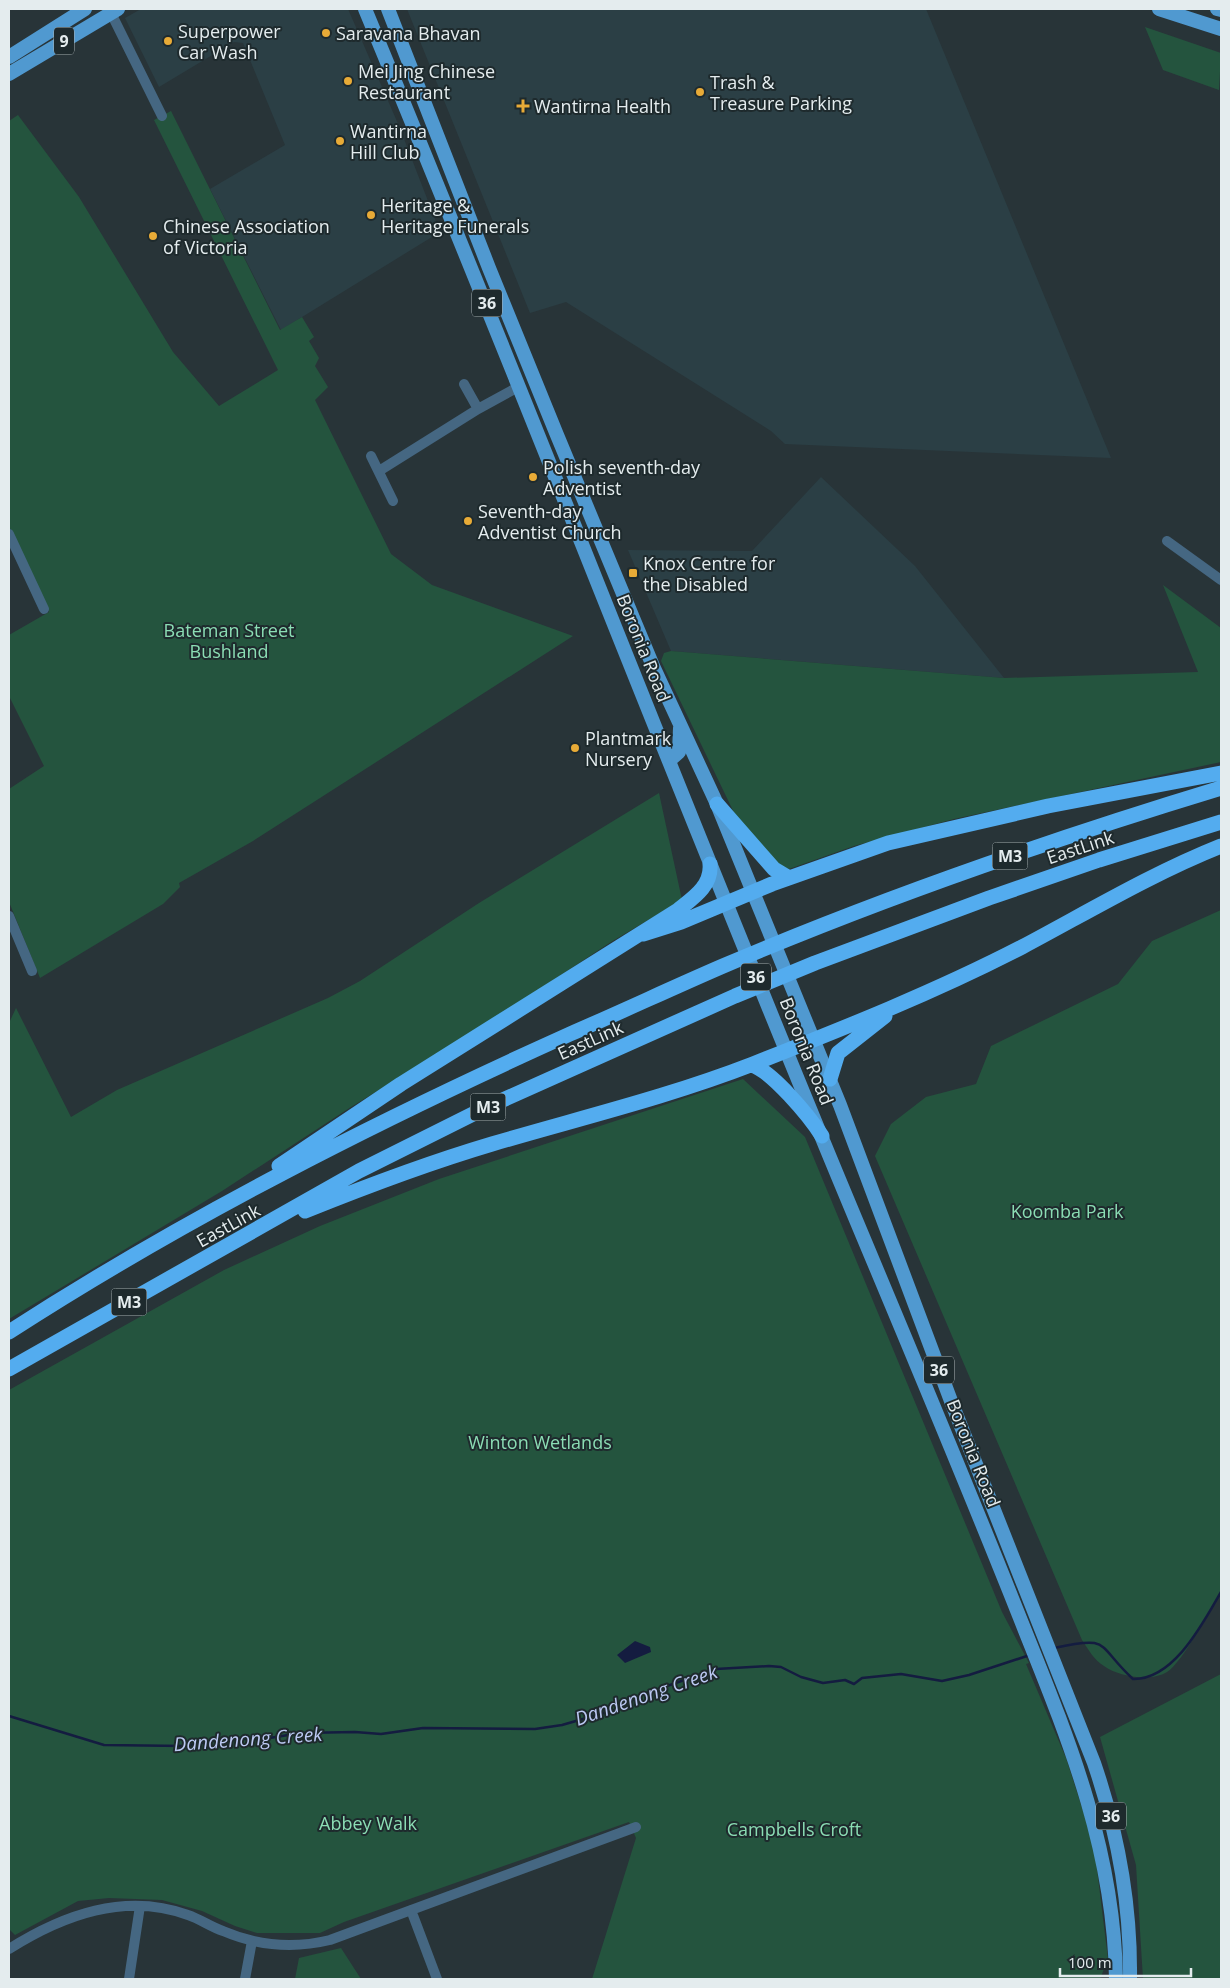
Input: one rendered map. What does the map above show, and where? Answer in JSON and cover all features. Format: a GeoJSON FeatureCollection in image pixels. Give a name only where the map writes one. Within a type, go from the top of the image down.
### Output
{"type":"FeatureCollection","features":[{"type":"Feature","properties":{"kind":"highway"},"geometry":{"type":"LineString","coordinates":[[642,934],[681,922],[788,878],[888,843],[955,826],[1086,798],[1221,773]]}},
{"type":"Feature","properties":{"kind":"highway","name":"EastLink"},"geometry":{"type":"LineString","coordinates":[[9,1332],[67,1295],[241,1193],[449,1090],[722,966],[802,934],[1056,840],[1221,788]]}},
{"type":"Feature","properties":{"kind":"highway"},"geometry":{"type":"LineString","coordinates":[[717,804],[774,869],[788,878]]}},
{"type":"Feature","properties":{"kind":"highway","name":"EastLink"},"geometry":{"type":"LineString","coordinates":[[9,1369],[249,1235],[359,1171],[487,1107],[736,996],[815,963],[989,898],[1099,860],[1221,822]]}},
{"type":"Feature","properties":{"kind":"highway"},"geometry":{"type":"LineString","coordinates":[[249,1235],[414,1169],[494,1143],[628,1107],[751,1065],[900,1005],[1021,948],[1141,882],[1221,846]]}},
{"type":"Feature","properties":{"kind":"highway"},"geometry":{"type":"LineString","coordinates":[[241,1193],[317,1139],[401,1084],[678,910],[702,889],[709,878],[710,864]]}},
{"type":"Feature","properties":{"kind":"highway"},"geometry":{"type":"LineString","coordinates":[[830,1079],[838,1053],[900,1005]]}},
{"type":"Feature","properties":{"kind":"highway"},"geometry":{"type":"LineString","coordinates":[[751,1065],[766,1071],[815,1125],[822,1136]]}},
{"type":"Feature","properties":{"kind":"main road","name":"9"},"geometry":{"type":"LineString","coordinates":[[9,57],[85,9]]}},
{"type":"Feature","properties":{"kind":"main road","name":"Boronia Road"},"geometry":{"type":"LineString","coordinates":[[365,9],[520,386],[710,864],[936,1407],[1078,1768],[1096,1826],[1115,1931],[1116,1979]]}},
{"type":"Feature","properties":{"kind":"main road","name":"Boronia Road"},"geometry":{"type":"LineString","coordinates":[[388,9],[489,268],[595,526],[647,651],[717,804],[830,1079],[951,1402],[1094,1763],[1116,1837],[1130,1929],[1130,1979]]}},
{"type":"Feature","properties":{"kind":"main road"},"geometry":{"type":"LineString","coordinates":[[1159,9],[1221,29]]}},
{"type":"Feature","properties":{"kind":"main road"},"geometry":{"type":"LineString","coordinates":[[1217,9],[1221,10]]}},
{"type":"Feature","properties":{"kind":"main road","name":"9"},"geometry":{"type":"LineString","coordinates":[[9,74],[114,11]]}},
{"type":"Feature","properties":{"kind":"main road"},"geometry":{"type":"LineString","coordinates":[[398,90],[418,83]]}},
{"type":"Feature","properties":{"kind":"main road"},"geometry":{"type":"LineString","coordinates":[[581,543],[595,526]]}},
{"type":"Feature","properties":{"kind":"main road"},"geometry":{"type":"LineString","coordinates":[[628,658],[647,651]]}},
{"type":"Feature","properties":{"kind":"main road"},"geometry":{"type":"LineString","coordinates":[[670,760],[679,752],[680,725]]}},
{"type":"Feature","properties":{"kind":"main road"},"geometry":{"type":"LineString","coordinates":[[936,1407],[951,1402]]}},
{"type":"Feature","properties":{"kind":"street"},"geometry":{"type":"LineString","coordinates":[[114,11],[162,116]]}},
{"type":"Feature","properties":{"kind":"street"},"geometry":{"type":"LineString","coordinates":[[464,384],[478,409]]}},
{"type":"Feature","properties":{"kind":"street"},"geometry":{"type":"LineString","coordinates":[[379,472],[478,409],[520,386]]}},
{"type":"Feature","properties":{"kind":"street"},"geometry":{"type":"LineString","coordinates":[[371,456],[393,501]]}},
{"type":"Feature","properties":{"kind":"street"},"geometry":{"type":"LineString","coordinates":[[9,534],[44,610]]}},
{"type":"Feature","properties":{"kind":"street"},"geometry":{"type":"LineString","coordinates":[[1167,541],[1221,580]]}},
{"type":"Feature","properties":{"kind":"street"},"geometry":{"type":"LineString","coordinates":[[9,916],[32,971]]}},
{"type":"Feature","properties":{"kind":"street"},"geometry":{"type":"LineString","coordinates":[[9,1949],[51,1925],[84,1913],[117,1906],[140,1906],[188,1915],[220,1931],[252,1941],[290,1946],[309,1945],[330,1940],[636,1827]]}},
{"type":"Feature","properties":{"kind":"street"},"geometry":{"type":"LineString","coordinates":[[129,1979],[140,1906]]}},
{"type":"Feature","properties":{"kind":"street"},"geometry":{"type":"LineString","coordinates":[[411,1910],[437,1979]]}},
{"type":"Feature","properties":{"kind":"street"},"geometry":{"type":"LineString","coordinates":[[245,1979],[252,1941]]}},
{"type":"Feature","properties":{"kind":"shaded area"},"geometry":{"type":"Polygon","coordinates":[[[141,9],[348,9],[399,126],[440,232],[281,330],[210,189],[285,145],[243,43],[234,42],[159,87],[125,18],[141,9]]]}},
{"type":"Feature","properties":{"kind":"shaded area"},"geometry":{"type":"Polygon","coordinates":[[[407,9],[926,9],[1111,458],[785,444],[771,431],[566,302],[530,313],[407,9]]]}},
{"type":"Feature","properties":{"kind":"shaded area"},"geometry":{"type":"Polygon","coordinates":[[[821,477],[915,566],[1004,678],[671,651],[628,550],[752,551],[821,477]]]}},
{"type":"Feature","properties":{"kind":"green space"},"geometry":{"type":"Polygon","coordinates":[[[1145,27],[1221,53],[1219,90],[1163,70],[1145,27]]]}},
{"type":"Feature","properties":{"kind":"green space","name":"Bateman Street Bushland"},"geometry":{"type":"Polygon","coordinates":[[[171,111],[280,330],[302,317],[314,337],[309,341],[319,358],[315,366],[328,387],[315,400],[391,554],[432,585],[573,636],[253,841],[179,883],[180,887],[163,904],[40,978],[9,902],[9,789],[44,766],[9,696],[9,635],[49,612],[9,527],[9,121],[18,115],[79,197],[173,352],[219,406],[278,370],[154,120],[171,111]]]}},
{"type":"Feature","properties":{"kind":"green space"},"geometry":{"type":"Polygon","coordinates":[[[1163,585],[1221,628],[1221,762],[954,819],[854,846],[789,869],[777,865],[738,821],[661,661],[664,653],[671,651],[1004,678],[1198,672],[1163,585]]]}},
{"type":"Feature","properties":{"kind":"green space"},"geometry":{"type":"Polygon","coordinates":[[[659,793],[682,900],[611,942],[477,1030],[351,1107],[222,1191],[9,1319],[9,1023],[16,1008],[71,1117],[117,1090],[328,998],[360,981],[479,903],[659,793]]]}},
{"type":"Feature","properties":{"kind":"green space","name":"Koomba Park"},"geometry":{"type":"Polygon","coordinates":[[[1221,910],[1221,1592],[1181,1658],[1167,1672],[1153,1677],[1135,1677],[1118,1673],[1100,1664],[1082,1640],[875,1156],[891,1124],[926,1097],[976,1084],[991,1046],[1118,984],[1152,941],[1221,910]]]}},
{"type":"Feature","properties":{"kind":"green space","name":"Winton Wetlands"},"geometry":{"type":"Polygon","coordinates":[[[743,1079],[805,1137],[1002,1612],[1029,1663],[1026,1664],[1066,1758],[1094,1845],[1108,1959],[1100,1979],[592,1979],[636,1838],[629,1822],[344,1922],[320,1933],[257,1933],[235,1926],[202,1911],[162,1900],[109,1898],[78,1901],[15,1935],[9,1929],[9,1390],[224,1270],[320,1226],[439,1179],[743,1079]]]}},
{"type":"Feature","properties":{"kind":"green space"},"geometry":{"type":"Polygon","coordinates":[[[1221,1674],[1221,1979],[1143,1979],[1136,1865],[1100,1737],[1221,1674]]]}},
{"type":"Feature","properties":{"kind":"green space"},"geometry":{"type":"Polygon","coordinates":[[[341,1948],[361,1979],[295,1979],[299,1958],[341,1948]]]}},
{"type":"Feature","properties":{"kind":"water"},"geometry":{"type":"Polygon","coordinates":[[[635,1641],[650,1647],[651,1652],[625,1663],[617,1655],[635,1641]]]}},
{"type":"Feature","properties":{"kind":"waterway","name":"Dandenong Creek"},"geometry":{"type":"LineString","coordinates":[[1054,1648],[1073,1644],[1095,1643],[1107,1651],[1133,1679],[1148,1677],[1162,1670],[1186,1648],[1221,1592]]}},
{"type":"Feature","properties":{"kind":"waterway","name":"Dandenong Creek"},"geometry":{"type":"LineString","coordinates":[[9,1716],[104,1745],[184,1746],[224,1739],[263,1739],[301,1733],[355,1732],[381,1734],[423,1728],[535,1729],[562,1725],[614,1710],[644,1694],[716,1669],[781,1667],[801,1677],[823,1683],[845,1680],[854,1684],[862,1678],[901,1674],[942,1681],[969,1675],[1030,1655]]}},
{"type":"Feature","properties":{"kind":"place","name":"Saravana Bhavan"},"geometry":{"type":"Point","coordinates":[326,33]}},
{"type":"Feature","properties":{"kind":"place","name":"Superpower Car Wash"},"geometry":{"type":"Point","coordinates":[168,41]}},
{"type":"Feature","properties":{"kind":"place","name":"Mei Jing Chinese Restaurant"},"geometry":{"type":"Point","coordinates":[348,81]}},
{"type":"Feature","properties":{"kind":"place","name":"Trash & Treasure Parking"},"geometry":{"type":"Point","coordinates":[700,92]}},
{"type":"Feature","properties":{"kind":"place","name":"Wantirna Health"},"geometry":{"type":"Point","coordinates":[523,106]}},
{"type":"Feature","properties":{"kind":"place","name":"Wantirna Hill Club"},"geometry":{"type":"Point","coordinates":[340,141]}},
{"type":"Feature","properties":{"kind":"place","name":"Heritage & Heritage Funerals"},"geometry":{"type":"Point","coordinates":[371,215]}},
{"type":"Feature","properties":{"kind":"place","name":"Chinese Association of Victoria"},"geometry":{"type":"Point","coordinates":[153,236]}},
{"type":"Feature","properties":{"kind":"place","name":"Polish seventh-day Adventist"},"geometry":{"type":"Point","coordinates":[533,477]}},
{"type":"Feature","properties":{"kind":"place","name":"Seventh-day Adventist Church"},"geometry":{"type":"Point","coordinates":[468,521]}},
{"type":"Feature","properties":{"kind":"place","name":"Knox Centre for the Disabled"},"geometry":{"type":"Point","coordinates":[633,573]}},
{"type":"Feature","properties":{"kind":"place","name":"Plantmark Nursery"},"geometry":{"type":"Point","coordinates":[575,748]}},
{"type":"Feature","properties":{"kind":"park label","name":"Abbey Walk"},"geometry":{"type":"Point","coordinates":[368,1823]}},
{"type":"Feature","properties":{"kind":"park label","name":"Campbells Croft"},"geometry":{"type":"Point","coordinates":[794,1829]}}]}
